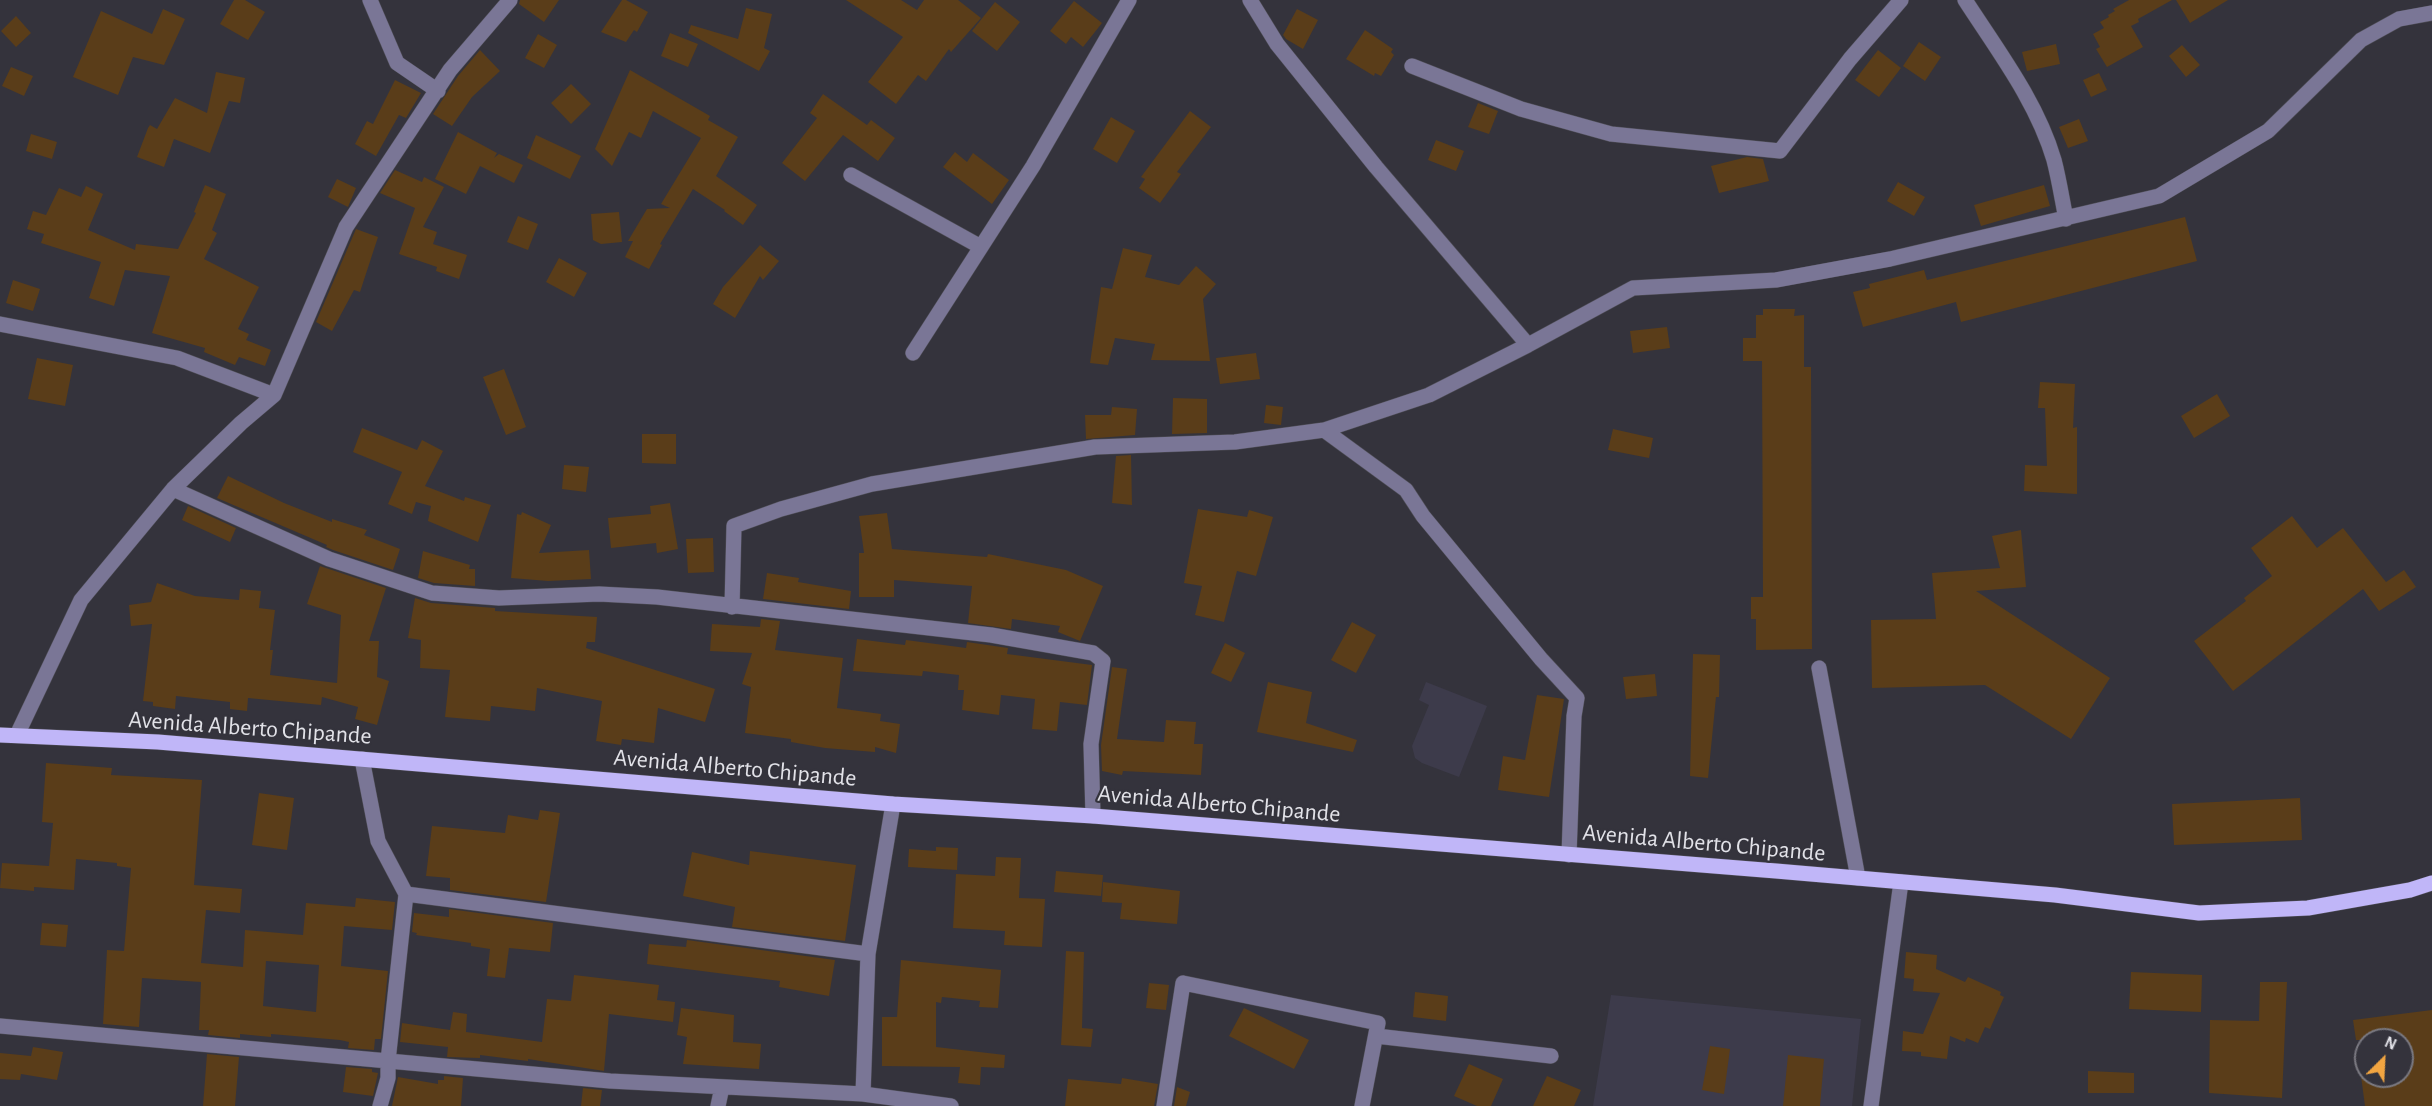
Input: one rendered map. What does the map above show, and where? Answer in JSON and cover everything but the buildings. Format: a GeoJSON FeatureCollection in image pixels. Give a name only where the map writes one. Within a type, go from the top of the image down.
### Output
{"type":"FeatureCollection","features":[{"type":"Feature","properties":{"kind":"main road","name":"Avenida Alberto Chipande"},"geometry":{"type":"LineString","coordinates":[[0,735],[158,742],[893,804],[1093,816],[1858,878],[2055,896],[2199,913],[2308,908],[2432,884]]}},
{"type":"Feature","properties":{"kind":"street"},"geometry":{"type":"LineString","coordinates":[[370,0],[397,63],[438,91]]}},
{"type":"Feature","properties":{"kind":"street"},"geometry":{"type":"LineString","coordinates":[[17,735],[81,600],[173,489],[241,423],[274,395],[346,227],[450,70],[510,0]]}},
{"type":"Feature","properties":{"kind":"street"},"geometry":{"type":"LineString","coordinates":[[913,353],[1033,166],[1130,0]]}},
{"type":"Feature","properties":{"kind":"street"},"geometry":{"type":"LineString","coordinates":[[1250,0],[1277,44],[1384,176],[1528,345]]}},
{"type":"Feature","properties":{"kind":"street"},"geometry":{"type":"LineString","coordinates":[[1412,66],[1521,109],[1611,134],[1780,151],[1850,59],[1901,0]]}},
{"type":"Feature","properties":{"kind":"street"},"geometry":{"type":"LineString","coordinates":[[1965,0],[2036,114],[2054,160],[2066,219]]}},
{"type":"Feature","properties":{"kind":"street"},"geometry":{"type":"LineString","coordinates":[[732,607],[734,526],[781,509],[872,484],[1095,447],[1235,442],[1324,430],[1429,395],[1633,288],[1776,280],[1890,259],[2159,196],[2268,131],[2361,40],[2400,19],[2432,13]]}},
{"type":"Feature","properties":{"kind":"street"},"geometry":{"type":"LineString","coordinates":[[851,175],[981,246]]}},
{"type":"Feature","properties":{"kind":"street"},"geometry":{"type":"LineString","coordinates":[[0,324],[177,358],[274,395]]}},
{"type":"Feature","properties":{"kind":"street"},"geometry":{"type":"LineString","coordinates":[[1324,430],[1406,490],[1423,516],[1541,659],[1577,698],[1574,716],[1569,855]]}},
{"type":"Feature","properties":{"kind":"street"},"geometry":{"type":"LineString","coordinates":[[173,489],[329,559],[432,593],[499,597],[611,595],[657,597],[991,635],[1093,653],[1102,661],[1091,744],[1093,816]]}},
{"type":"Feature","properties":{"kind":"street"},"geometry":{"type":"LineString","coordinates":[[1819,668],[1858,878]]}},
{"type":"Feature","properties":{"kind":"street"},"geometry":{"type":"LineString","coordinates":[[362,759],[378,841],[406,894],[388,1078],[381,1106]]}},
{"type":"Feature","properties":{"kind":"street"},"geometry":{"type":"LineString","coordinates":[[863,1094],[868,954],[893,804]]}},
{"type":"Feature","properties":{"kind":"street"},"geometry":{"type":"LineString","coordinates":[[1871,1106],[1901,882]]}},
{"type":"Feature","properties":{"kind":"street"},"geometry":{"type":"LineString","coordinates":[[406,894],[868,954]]}},
{"type":"Feature","properties":{"kind":"street"},"geometry":{"type":"LineString","coordinates":[[1164,1106],[1183,983],[1378,1023],[1362,1106]]}},
{"type":"Feature","properties":{"kind":"street"},"geometry":{"type":"LineString","coordinates":[[0,1026],[610,1081],[863,1094],[951,1106]]}},
{"type":"Feature","properties":{"kind":"street"},"geometry":{"type":"LineString","coordinates":[[1376,1036],[1551,1056]]}},
{"type":"Feature","properties":{"kind":"street"},"geometry":{"type":"LineString","coordinates":[[718,1106],[722,1087]]}},
{"type":"Feature","properties":{"kind":"shaded area"},"geometry":{"type":"Polygon","coordinates":[[[1426,682],[1487,706],[1459,777],[1422,763],[1415,758],[1412,746],[1429,705],[1419,700],[1426,682]]]}},
{"type":"Feature","properties":{"kind":"shaded area"},"geometry":{"type":"Polygon","coordinates":[[[1611,995],[1861,1019],[1852,1106],[1593,1106],[1611,995]]]}}]}
